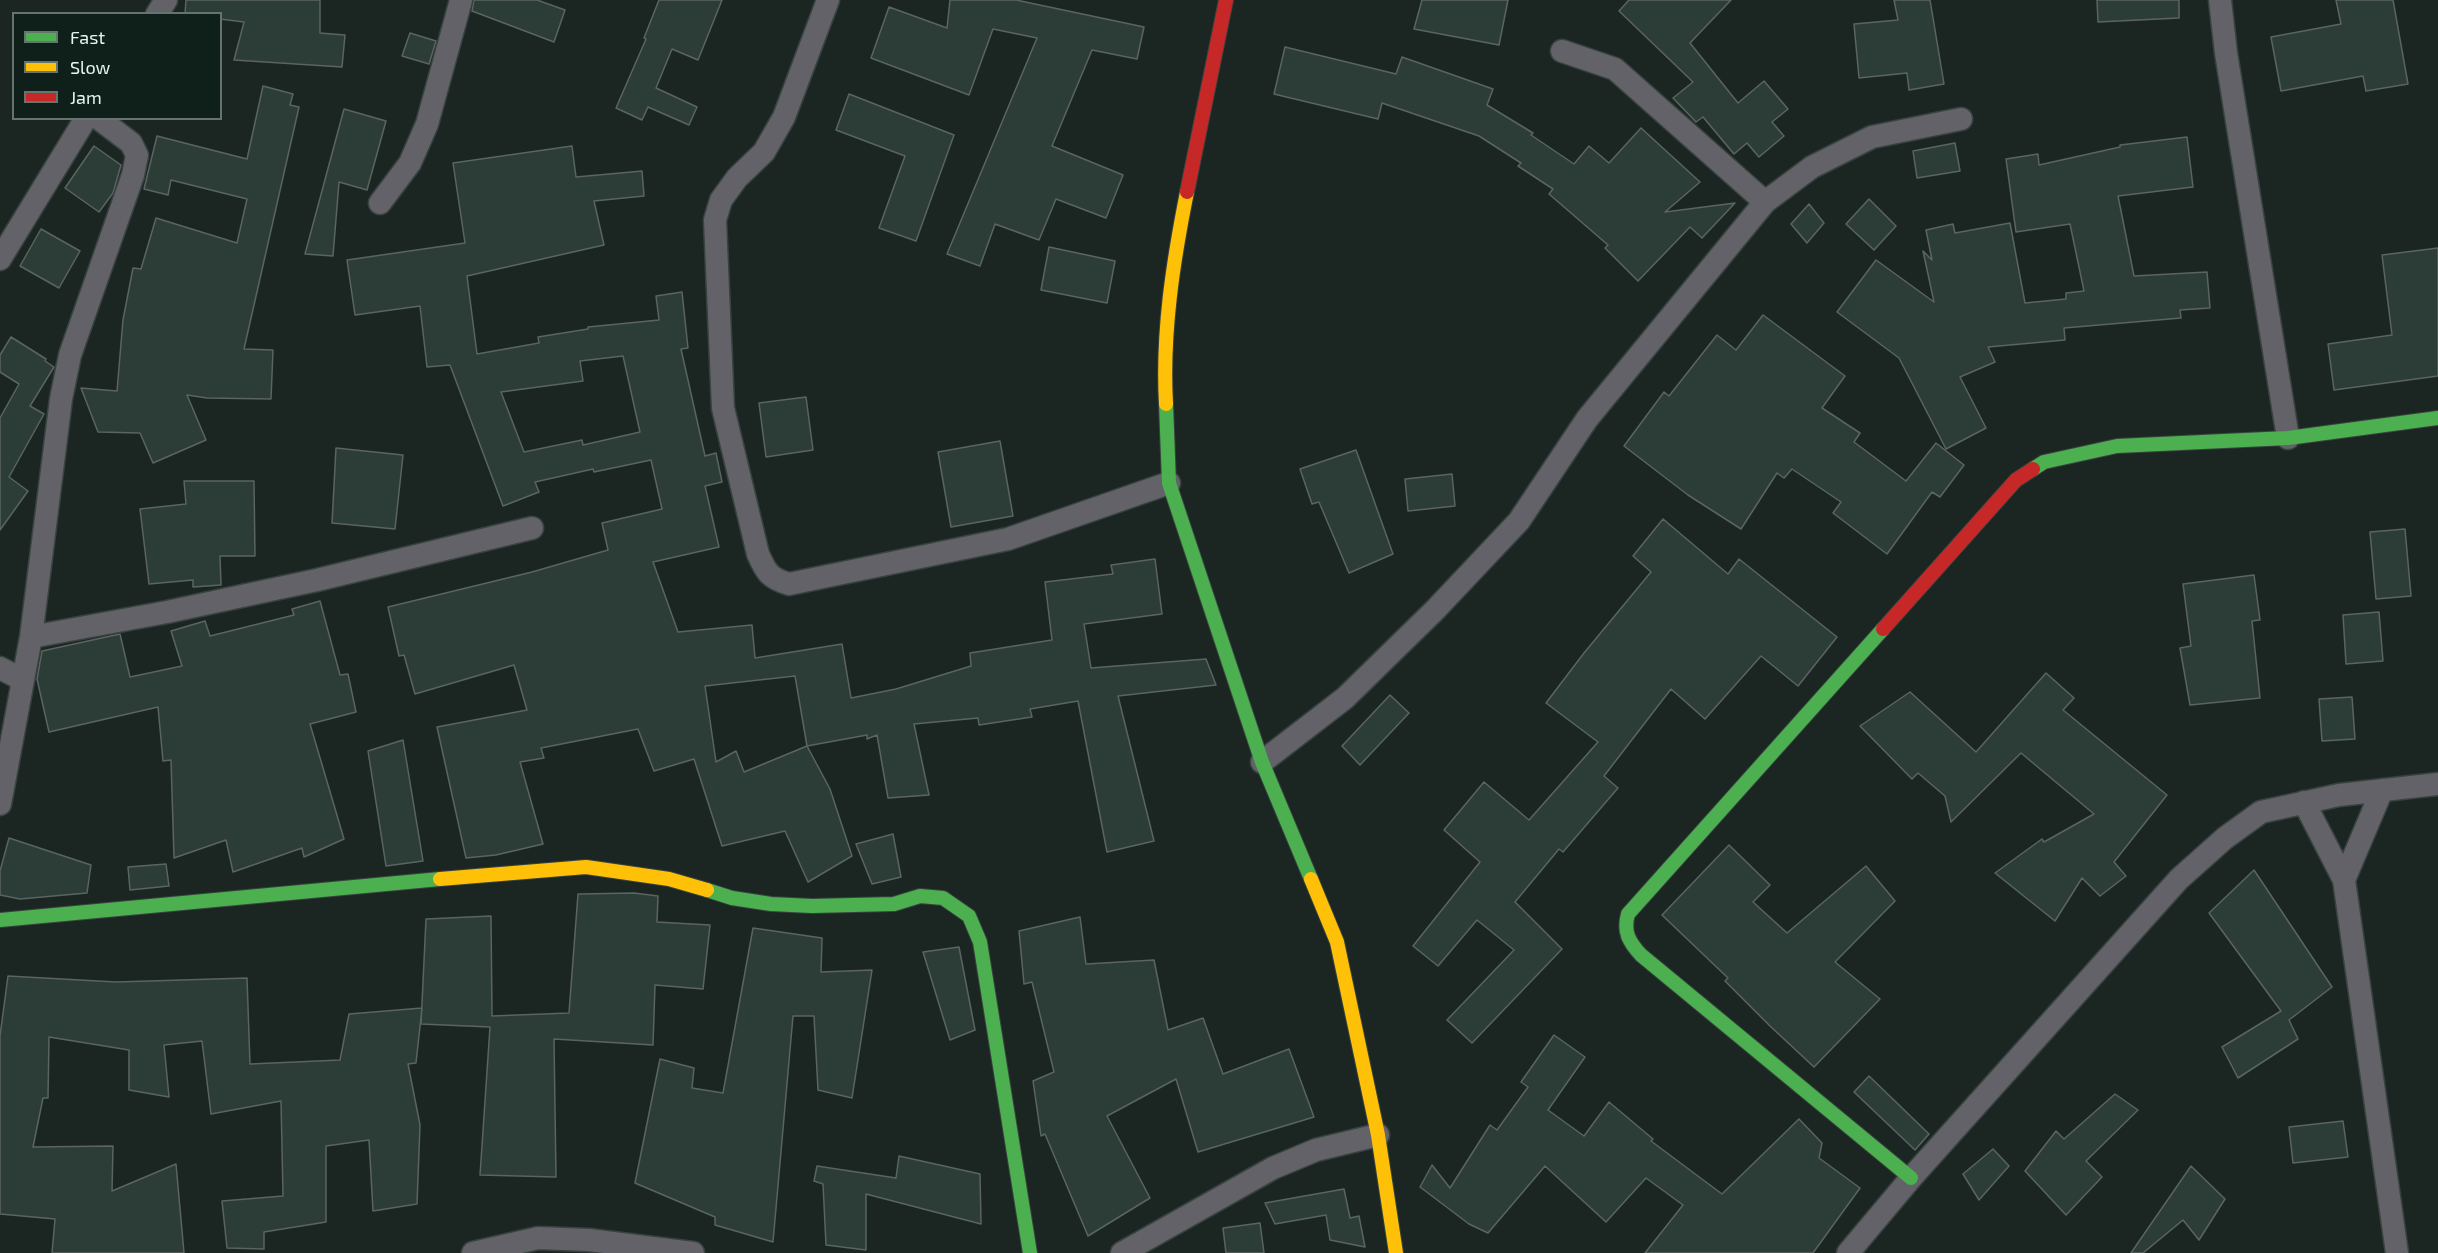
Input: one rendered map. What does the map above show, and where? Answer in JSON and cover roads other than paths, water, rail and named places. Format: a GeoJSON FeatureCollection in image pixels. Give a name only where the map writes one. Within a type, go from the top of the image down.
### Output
{"type":"FeatureCollection","features":[{"type":"Feature","properties":{"kind":"street"},"geometry":{"type":"LineString","coordinates":[[380,203],[410,163],[427,124],[461,0]]}},
{"type":"Feature","properties":{"kind":"street"},"geometry":{"type":"LineString","coordinates":[[828,0],[784,117],[764,152],[737,178],[721,200],[715,220],[723,408],[758,554],[767,572],[778,581],[789,584],[1008,539],[1169,483]]}},
{"type":"Feature","properties":{"kind":"street"},"geometry":{"type":"LineString","coordinates":[[1226,0],[1175,254],[1164,368],[1169,483],[1262,762],[1337,942],[1378,1135],[1396,1253]]}},
{"type":"Feature","properties":{"kind":"street"},"geometry":{"type":"LineString","coordinates":[[2220,0],[2228,64],[2288,438]]}},
{"type":"Feature","properties":{"kind":"street"},"geometry":{"type":"LineString","coordinates":[[1562,51],[1615,69],[1765,202]]}},
{"type":"Feature","properties":{"kind":"street"},"geometry":{"type":"LineString","coordinates":[[1262,762],[1346,698],[1435,610],[1519,521],[1587,419],[1765,202],[1812,167],[1872,137],[1961,119]]}},
{"type":"Feature","properties":{"kind":"street"},"geometry":{"type":"LineString","coordinates":[[0,260],[85,120]]}},
{"type":"Feature","properties":{"kind":"street"},"geometry":{"type":"LineString","coordinates":[[0,804],[31,637],[61,399],[70,355],[133,175],[137,155],[130,143],[101,120]]}},
{"type":"Feature","properties":{"kind":"street"},"geometry":{"type":"LineString","coordinates":[[1911,1178],[1641,955],[1627,940],[1624,926],[1628,914],[2016,480],[2044,462],[2117,446],[2288,438],[2438,418]]}},
{"type":"Feature","properties":{"kind":"street"},"geometry":{"type":"LineString","coordinates":[[31,637],[306,583],[532,528]]}},
{"type":"Feature","properties":{"kind":"street"},"geometry":{"type":"LineString","coordinates":[[0,668],[22,680]]}},
{"type":"Feature","properties":{"kind":"street"},"geometry":{"type":"LineString","coordinates":[[1848,1253],[1911,1178],[2179,879],[2225,838],[2261,812],[2304,802],[2438,784]]}},
{"type":"Feature","properties":{"kind":"street"},"geometry":{"type":"LineString","coordinates":[[2344,880],[2382,790]]}},
{"type":"Feature","properties":{"kind":"street"},"geometry":{"type":"LineString","coordinates":[[2304,802],[2344,880],[2397,1253]]}},
{"type":"Feature","properties":{"kind":"street"},"geometry":{"type":"LineString","coordinates":[[0,920],[586,867],[669,879],[732,898],[771,904],[812,906],[894,904],[920,896],[943,898],[969,916],[980,942],[1030,1253]]}},
{"type":"Feature","properties":{"kind":"street"},"geometry":{"type":"LineString","coordinates":[[1122,1253],[1273,1168],[1316,1150],[1378,1135]]}},
{"type":"Feature","properties":{"kind":"street"},"geometry":{"type":"LineString","coordinates":[[473,1253],[538,1238],[589,1240],[693,1253]]}}]}
